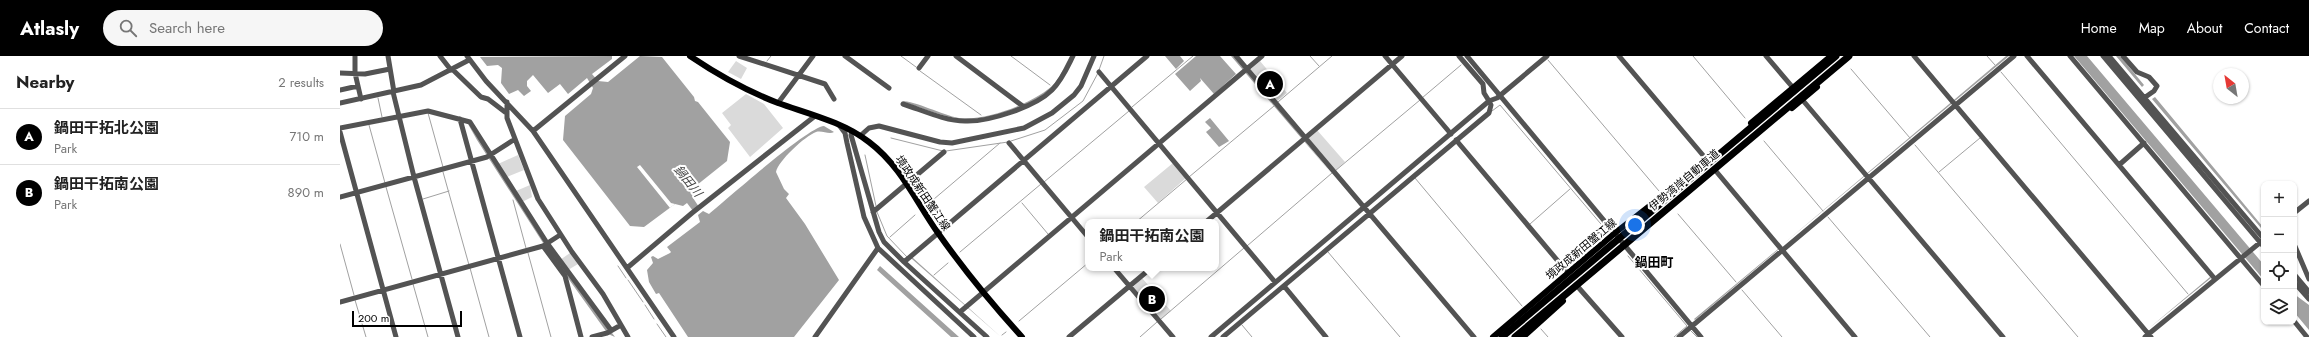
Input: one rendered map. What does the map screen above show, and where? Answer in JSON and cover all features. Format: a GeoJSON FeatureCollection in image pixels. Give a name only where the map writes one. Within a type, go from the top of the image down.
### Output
{"type":"FeatureCollection","features":[{"type":"Feature","properties":{"kind":"highway","name":"伊勢湾岸自動車道"},"geometry":{"type":"LineString","coordinates":[[1502,337],[1836,56]]}},
{"type":"Feature","properties":{"kind":"highway","name":"伊勢湾岸自動車道"},"geometry":{"type":"LineString","coordinates":[[1515,337],[1849,56]]}},
{"type":"Feature","properties":{"kind":"main road","name":"境政成新田蟹江線"},"geometry":{"type":"LineString","coordinates":[[690,56],[749,91],[852,131],[891,162],[938,233],[983,292],[1022,337]]}},
{"type":"Feature","properties":{"kind":"main road","name":"境政成新田蟹江線"},"geometry":{"type":"LineString","coordinates":[[1493,337],[1615,233],[1707,160],[1830,56]]}},
{"type":"Feature","properties":{"kind":"main road"},"geometry":{"type":"LineString","coordinates":[[1523,337],[1578,287],[1715,170],[1803,100],[1854,56]]}},
{"type":"Feature","properties":{"kind":"street"},"geometry":{"type":"LineString","coordinates":[[354,56],[355,74],[361,99]]}},
{"type":"Feature","properties":{"kind":"street"},"geometry":{"type":"LineString","coordinates":[[388,56],[398,118],[458,337]]}},
{"type":"Feature","properties":{"kind":"street"},"geometry":{"type":"LineString","coordinates":[[440,56],[452,70],[481,97],[488,99],[505,112]]}},
{"type":"Feature","properties":{"kind":"street"},"geometry":{"type":"LineString","coordinates":[[533,131],[625,56]]}},
{"type":"Feature","properties":{"kind":"street"},"geometry":{"type":"LineString","coordinates":[[739,56],[825,84],[834,99]]}},
{"type":"Feature","properties":{"kind":"street"},"geometry":{"type":"LineString","coordinates":[[778,102],[813,56]]}},
{"type":"Feature","properties":{"kind":"street"},"geometry":{"type":"LineString","coordinates":[[845,56],[889,88]]}},
{"type":"Feature","properties":{"kind":"street"},"geometry":{"type":"LineString","coordinates":[[919,68],[928,56]]}},
{"type":"Feature","properties":{"kind":"street"},"geometry":{"type":"LineString","coordinates":[[956,56],[1023,105]]}},
{"type":"Feature","properties":{"kind":"street"},"geometry":{"type":"LineString","coordinates":[[860,136],[869,128],[879,126],[940,142],[952,143],[1024,128],[1048,116],[1074,95],[1080,86],[1094,56]]}},
{"type":"Feature","properties":{"kind":"street"},"geometry":{"type":"LineString","coordinates":[[908,259],[1147,56]]}},
{"type":"Feature","properties":{"kind":"street"},"geometry":{"type":"LineString","coordinates":[[1236,56],[1304,139],[1370,213],[1474,337]]}},
{"type":"Feature","properties":{"kind":"street"},"geometry":{"type":"LineString","coordinates":[[962,311],[1262,56]]}},
{"type":"Feature","properties":{"kind":"street"},"geometry":{"type":"LineString","coordinates":[[1385,56],[1451,134]]}},
{"type":"Feature","properties":{"kind":"street"},"geometry":{"type":"LineString","coordinates":[[1209,219],[1402,56]]}},
{"type":"Feature","properties":{"kind":"street"},"geometry":{"type":"LineString","coordinates":[[1223,337],[1489,113],[1491,105],[1484,93],[1483,84],[1459,56]]}},
{"type":"Feature","properties":{"kind":"street"},"geometry":{"type":"LineString","coordinates":[[1467,56],[1701,337]]}},
{"type":"Feature","properties":{"kind":"street"},"geometry":{"type":"LineString","coordinates":[[1211,337],[1488,101],[1500,95],[1547,56]]}},
{"type":"Feature","properties":{"kind":"street"},"geometry":{"type":"LineString","coordinates":[[1619,56],[1707,160]]}},
{"type":"Feature","properties":{"kind":"street"},"geometry":{"type":"LineString","coordinates":[[1766,56],[2004,337]]}},
{"type":"Feature","properties":{"kind":"street"},"geometry":{"type":"LineString","coordinates":[[1914,56],[2148,336],[2261,241]]}},
{"type":"Feature","properties":{"kind":"street"},"geometry":{"type":"LineString","coordinates":[[1679,337],[1782,251],[1867,175],[1954,103],[2014,56]]}},
{"type":"Feature","properties":{"kind":"street"},"geometry":{"type":"LineString","coordinates":[[2027,56],[2215,279]]}},
{"type":"Feature","properties":{"kind":"street"},"geometry":{"type":"LineString","coordinates":[[2070,56],[2261,282]]}},
{"type":"Feature","properties":{"kind":"street"},"geometry":{"type":"LineString","coordinates":[[2103,56],[2261,238]]}},
{"type":"Feature","properties":{"kind":"street"},"geometry":{"type":"LineString","coordinates":[[2109,56],[2261,238]]}},
{"type":"Feature","properties":{"kind":"street"},"geometry":{"type":"LineString","coordinates":[[2123,56],[2137,72],[2149,77],[2157,86],[2154,91],[2144,98]]}},
{"type":"Feature","properties":{"kind":"street"},"geometry":{"type":"LineString","coordinates":[[903,104],[964,121],[990,118],[1023,105],[1051,91],[1061,79],[1070,57]]}},
{"type":"Feature","properties":{"kind":"street"},"geometry":{"type":"LineString","coordinates":[[340,103],[421,85],[452,70],[468,58],[486,81],[533,131],[674,337]]}},
{"type":"Feature","properties":{"kind":"street"},"geometry":{"type":"LineString","coordinates":[[340,73],[365,74],[390,69]]}},
{"type":"Feature","properties":{"kind":"street"},"geometry":{"type":"LineString","coordinates":[[1099,72],[1275,282]]}},
{"type":"Feature","properties":{"kind":"street"},"geometry":{"type":"LineString","coordinates":[[340,90],[358,86]]}},
{"type":"Feature","properties":{"kind":"street"},"geometry":{"type":"LineString","coordinates":[[507,102],[505,112],[538,199],[560,234],[603,294],[628,337]]}},
{"type":"Feature","properties":{"kind":"street"},"geometry":{"type":"LineString","coordinates":[[340,128],[428,111],[470,122],[564,276],[581,337]]}},
{"type":"Feature","properties":{"kind":"street"},"geometry":{"type":"LineString","coordinates":[[627,268],[703,204],[815,116]]}},
{"type":"Feature","properties":{"kind":"street"},"geometry":{"type":"LineString","coordinates":[[460,119],[520,337]]}},
{"type":"Feature","properties":{"kind":"street"},"geometry":{"type":"LineString","coordinates":[[839,125],[848,143],[864,217],[878,248],[974,337]]}},
{"type":"Feature","properties":{"kind":"street"},"geometry":{"type":"LineString","coordinates":[[852,131],[851,135],[872,212],[884,242],[908,259],[987,337]]}},
{"type":"Feature","properties":{"kind":"street"},"geometry":{"type":"LineString","coordinates":[[340,132],[396,337]]}},
{"type":"Feature","properties":{"kind":"street"},"geometry":{"type":"LineString","coordinates":[[340,197],[471,161],[489,155],[515,139]]}},
{"type":"Feature","properties":{"kind":"street"},"geometry":{"type":"LineString","coordinates":[[1456,140],[1568,273]]}},
{"type":"Feature","properties":{"kind":"street"},"geometry":{"type":"LineString","coordinates":[[1009,143],[1085,233]]}},
{"type":"Feature","properties":{"kind":"street"},"geometry":{"type":"LineString","coordinates":[[2119,165],[2144,143]]}},
{"type":"Feature","properties":{"kind":"street"},"geometry":{"type":"LineString","coordinates":[[872,212],[944,152]]}},
{"type":"Feature","properties":{"kind":"street"},"geometry":{"type":"LineString","coordinates":[[1715,170],[1855,337]]}},
{"type":"Feature","properties":{"kind":"street"},"geometry":{"type":"LineString","coordinates":[[2297,211],[2309,201]]}},
{"type":"Feature","properties":{"kind":"street"},"geometry":{"type":"LineString","coordinates":[[340,302],[545,244],[560,234]]}},
{"type":"Feature","properties":{"kind":"street"},"geometry":{"type":"LineString","coordinates":[[545,244],[610,331]]}},
{"type":"Feature","properties":{"kind":"street"},"geometry":{"type":"LineString","coordinates":[[815,337],[878,248]]}},
{"type":"Feature","properties":{"kind":"street"},"geometry":{"type":"LineString","coordinates":[[2297,251],[2309,279]]}},
{"type":"Feature","properties":{"kind":"street"},"geometry":{"type":"LineString","coordinates":[[1117,271],[1173,337]]}},
{"type":"Feature","properties":{"kind":"street"},"geometry":{"type":"LineString","coordinates":[[1069,337],[1148,271]]}},
{"type":"Feature","properties":{"kind":"street"},"geometry":{"type":"LineString","coordinates":[[2297,278],[2309,292]]}},
{"type":"Feature","properties":{"kind":"street"},"geometry":{"type":"LineString","coordinates":[[2297,285],[2309,299]]}},
{"type":"Feature","properties":{"kind":"street"},"geometry":{"type":"LineString","coordinates":[[1284,286],[1326,337]]}},
{"type":"Feature","properties":{"kind":"street"},"geometry":{"type":"LineString","coordinates":[[1578,287],[1622,337]]}},
{"type":"Feature","properties":{"kind":"street"},"geometry":{"type":"LineString","coordinates":[[592,337],[610,331],[621,324]]}},
{"type":"Feature","properties":{"kind":"street"},"geometry":{"type":"LineString","coordinates":[[2297,325],[2307,337]]}},
{"type":"Feature","properties":{"kind":"shaded area"},"geometry":{"type":"Polygon","coordinates":[[[736,61],[747,68],[741,79],[728,72],[736,61]]]}},
{"type":"Feature","properties":{"kind":"shaded area"},"geometry":{"type":"Polygon","coordinates":[[[1260,61],[1287,93],[1276,102],[1250,70],[1260,61]]]}},
{"type":"Feature","properties":{"kind":"shaded area"},"geometry":{"type":"Polygon","coordinates":[[[746,94],[764,104],[783,128],[750,157],[728,128],[731,125],[722,113],[746,94]]]}},
{"type":"Feature","properties":{"kind":"shaded area"},"geometry":{"type":"Polygon","coordinates":[[[1317,130],[1345,162],[1335,171],[1307,139],[1317,130]]]}},
{"type":"Feature","properties":{"kind":"shaded area"},"geometry":{"type":"Polygon","coordinates":[[[518,155],[524,170],[507,177],[498,164],[518,155]]]}},
{"type":"Feature","properties":{"kind":"shaded area"},"geometry":{"type":"Polygon","coordinates":[[[1173,163],[1186,178],[1158,203],[1144,187],[1173,163]]]}},
{"type":"Feature","properties":{"kind":"shaded area"},"geometry":{"type":"Polygon","coordinates":[[[530,185],[532,197],[522,202],[516,191],[530,185]]]}},
{"type":"Feature","properties":{"kind":"shaded area"},"geometry":{"type":"Polygon","coordinates":[[[570,253],[578,264],[568,270],[560,260],[570,253]]]}},
{"type":"Feature","properties":{"kind":"shaded area"},"geometry":{"type":"Polygon","coordinates":[[[1142,278],[1171,311],[1160,320],[1133,287],[1142,278]]]}},
{"type":"Feature","properties":{"kind":"water","name":"鍋田川"},"geometry":{"type":"Polygon","coordinates":[[[612,56],[612,59],[592,74],[598,81],[608,82],[640,56],[662,57],[694,97],[695,101],[698,102],[730,142],[727,161],[697,185],[697,194],[693,198],[699,207],[693,211],[687,203],[683,206],[675,204],[644,227],[630,226],[563,140],[565,116],[591,94],[593,88],[587,78],[568,94],[560,84],[548,93],[533,75],[527,81],[527,86],[531,91],[524,96],[518,90],[509,94],[501,83],[502,68],[498,65],[487,66],[480,57],[612,56]]]}},
{"type":"Feature","properties":{"kind":"water"},"geometry":{"type":"Polygon","coordinates":[[[1070,56],[1067,65],[1054,86],[1041,96],[1019,108],[993,116],[967,119],[949,117],[901,101],[914,103],[959,118],[982,117],[996,114],[1024,103],[1047,90],[1055,83],[1070,56]]]}},
{"type":"Feature","properties":{"kind":"water"},"geometry":{"type":"Polygon","coordinates":[[[1165,56],[1180,56],[1184,61],[1176,69],[1165,56]]]}},
{"type":"Feature","properties":{"kind":"water"},"geometry":{"type":"Polygon","coordinates":[[[1196,56],[1220,56],[1236,74],[1214,94],[1200,78],[1201,81],[1190,91],[1175,74],[1196,56]]]}},
{"type":"Feature","properties":{"kind":"water"},"geometry":{"type":"Polygon","coordinates":[[[1231,56],[1234,56],[1332,174],[1231,56]]]}},
{"type":"Feature","properties":{"kind":"water"},"geometry":{"type":"Polygon","coordinates":[[[2006,56],[2009,56],[1782,245],[2006,56]]]}},
{"type":"Feature","properties":{"kind":"water"},"geometry":{"type":"Polygon","coordinates":[[[2074,56],[2087,56],[2261,261],[2261,276],[2074,56]]]}},
{"type":"Feature","properties":{"kind":"water"},"geometry":{"type":"Polygon","coordinates":[[[2116,56],[2120,56],[2144,85],[2142,87],[2116,56]]]}},
{"type":"Feature","properties":{"kind":"water"},"geometry":{"type":"Polygon","coordinates":[[[2155,97],[2261,225],[2261,228],[2152,99],[2155,97]]]}},
{"type":"Feature","properties":{"kind":"water"},"geometry":{"type":"Polygon","coordinates":[[[1210,118],[1229,141],[1219,147],[1206,132],[1211,128],[1205,122],[1210,118]]]}},
{"type":"Feature","properties":{"kind":"water"},"geometry":{"type":"Polygon","coordinates":[[[469,123],[547,245],[615,337],[608,334],[545,246],[477,140],[468,124],[469,123]]]}},
{"type":"Feature","properties":{"kind":"water"},"geometry":{"type":"Polygon","coordinates":[[[824,126],[834,132],[816,132],[805,138],[787,156],[776,172],[784,189],[789,194],[786,198],[805,224],[839,280],[794,337],[688,337],[659,293],[656,294],[649,282],[647,270],[653,263],[651,257],[653,256],[658,259],[670,253],[671,252],[667,247],[700,222],[698,215],[703,211],[709,214],[785,150],[815,129],[824,126]]]}},
{"type":"Feature","properties":{"kind":"water"},"geometry":{"type":"Polygon","coordinates":[[[1778,249],[1695,320],[1694,319],[1778,249]]]}},
{"type":"Feature","properties":{"kind":"water"},"geometry":{"type":"Polygon","coordinates":[[[907,257],[913,258],[1001,337],[912,259],[907,257]]]}},
{"type":"Feature","properties":{"kind":"water"},"geometry":{"type":"Polygon","coordinates":[[[880,266],[959,337],[951,337],[877,270],[880,266]]]}},
{"type":"Feature","properties":{"kind":"water"},"geometry":{"type":"Polygon","coordinates":[[[2210,277],[2211,278],[2148,329],[2210,277]]]}},
{"type":"Feature","properties":{"kind":"water"},"geometry":{"type":"Polygon","coordinates":[[[2297,296],[2309,305],[2309,330],[2297,316],[2297,296]]]}},
{"type":"Feature","properties":{"kind":"pier"},"geometry":{"type":"Polygon","coordinates":[[[640,165],[671,203],[675,204],[670,208],[637,167],[640,165]]]}},
{"type":"Feature","properties":{"kind":"waterway"},"geometry":{"type":"LineString","coordinates":[[767,61],[771,56]]}},
{"type":"Feature","properties":{"kind":"waterway"},"geometry":{"type":"LineString","coordinates":[[901,56],[916,67]]}},
{"type":"Feature","properties":{"kind":"waterway"},"geometry":{"type":"LineString","coordinates":[[1011,56],[1050,85]]}},
{"type":"Feature","properties":{"kind":"waterway"},"geometry":{"type":"LineString","coordinates":[[1099,70],[1104,56]]}},
{"type":"Feature","properties":{"kind":"waterway"},"geometry":{"type":"LineString","coordinates":[[1132,107],[1193,56]]}},
{"type":"Feature","properties":{"kind":"waterway"},"geometry":{"type":"LineString","coordinates":[[1310,56],[1319,66]]}},
{"type":"Feature","properties":{"kind":"waterway"},"geometry":{"type":"LineString","coordinates":[[1278,102],[1332,56]]}},
{"type":"Feature","properties":{"kind":"waterway"},"geometry":{"type":"LineString","coordinates":[[1693,56],[1745,118]]}},
{"type":"Feature","properties":{"kind":"waterway"},"geometry":{"type":"LineString","coordinates":[[1987,56],[1995,65]]}},
{"type":"Feature","properties":{"kind":"waterway"},"geometry":{"type":"LineString","coordinates":[[1548,60],[1659,191]]}},
{"type":"Feature","properties":{"kind":"waterway"},"geometry":{"type":"LineString","coordinates":[[1422,98],[1461,65]]}},
{"type":"Feature","properties":{"kind":"waterway"},"geometry":{"type":"LineString","coordinates":[[1851,69],[1910,138]]}},
{"type":"Feature","properties":{"kind":"waterway"},"geometry":{"type":"LineString","coordinates":[[920,71],[981,115]]}},
{"type":"Feature","properties":{"kind":"waterway"},"geometry":{"type":"LineString","coordinates":[[2001,72],[2188,294]]}},
{"type":"Feature","properties":{"kind":"waterway"},"geometry":{"type":"LineString","coordinates":[[1011,141],[1045,130],[1083,101],[1098,73]]}},
{"type":"Feature","properties":{"kind":"waterway"},"geometry":{"type":"LineString","coordinates":[[378,98],[382,117]]}},
{"type":"Feature","properties":{"kind":"waterway"},"geometry":{"type":"LineString","coordinates":[[1335,171],[1420,100]]}},
{"type":"Feature","properties":{"kind":"waterway"},"geometry":{"type":"LineString","coordinates":[[1492,111],[1500,105],[1606,230]]}},
{"type":"Feature","properties":{"kind":"waterway"},"geometry":{"type":"LineString","coordinates":[[1189,177],[1274,106]]}},
{"type":"Feature","properties":{"kind":"waterway"},"geometry":{"type":"LineString","coordinates":[[1044,182],[1129,111]]}},
{"type":"Feature","properties":{"kind":"waterway"},"geometry":{"type":"LineString","coordinates":[[428,113],[443,167]]}},
{"type":"Feature","properties":{"kind":"waterway"},"geometry":{"type":"LineString","coordinates":[[369,125],[385,183]]}},
{"type":"Feature","properties":{"kind":"waterway"},"geometry":{"type":"LineString","coordinates":[[891,138],[943,151]]}},
{"type":"Feature","properties":{"kind":"waterway"},"geometry":{"type":"LineString","coordinates":[[1939,172],[1980,138]]}},
{"type":"Feature","properties":{"kind":"waterway"},"geometry":{"type":"LineString","coordinates":[[1764,141],[1823,211]]}},
{"type":"Feature","properties":{"kind":"waterway"},"geometry":{"type":"LineString","coordinates":[[946,151],[1008,142]]}},
{"type":"Feature","properties":{"kind":"waterway"},"geometry":{"type":"LineString","coordinates":[[927,205],[1000,143]]}},
{"type":"Feature","properties":{"kind":"waterway"},"geometry":{"type":"LineString","coordinates":[[1915,145],[2078,337]]}},
{"type":"Feature","properties":{"kind":"waterway"},"geometry":{"type":"LineString","coordinates":[[865,155],[876,206]]}},
{"type":"Feature","properties":{"kind":"waterway"},"geometry":{"type":"LineString","coordinates":[[443,172],[469,265]]}},
{"type":"Feature","properties":{"kind":"waterway"},"geometry":{"type":"LineString","coordinates":[[1247,246],[1332,173]]}},
{"type":"Feature","properties":{"kind":"waterway"},"geometry":{"type":"LineString","coordinates":[[1415,178],[1522,306]]}},
{"type":"Feature","properties":{"kind":"waterway"},"geometry":{"type":"LineString","coordinates":[[1140,219],[1187,179]]}},
{"type":"Feature","properties":{"kind":"waterway"},"geometry":{"type":"LineString","coordinates":[[960,252],[1041,184]]}},
{"type":"Feature","properties":{"kind":"waterway"},"geometry":{"type":"LineString","coordinates":[[386,187],[412,279]]}},
{"type":"Feature","properties":{"kind":"waterway"},"geometry":{"type":"LineString","coordinates":[[1530,224],[1570,189]]}},
{"type":"Feature","properties":{"kind":"waterway"},"geometry":{"type":"LineString","coordinates":[[423,199],[449,191]]}},
{"type":"Feature","properties":{"kind":"waterway"},"geometry":{"type":"LineString","coordinates":[[513,200],[526,248]]}},
{"type":"Feature","properties":{"kind":"waterway"},"geometry":{"type":"LineString","coordinates":[[1022,203],[1048,234]]}},
{"type":"Feature","properties":{"kind":"waterway"},"geometry":{"type":"LineString","coordinates":[[877,212],[887,236],[907,257]]}},
{"type":"Feature","properties":{"kind":"waterway"},"geometry":{"type":"LineString","coordinates":[[1678,214],[1736,282]]}},
{"type":"Feature","properties":{"kind":"waterway"},"geometry":{"type":"LineString","coordinates":[[890,237],[915,215]]}},
{"type":"Feature","properties":{"kind":"waterway"},"geometry":{"type":"LineString","coordinates":[[1828,217],[1930,337]]}},
{"type":"Feature","properties":{"kind":"waterway"},"geometry":{"type":"LineString","coordinates":[[340,244],[354,295]]}},
{"type":"Feature","properties":{"kind":"waterway"},"geometry":{"type":"LineString","coordinates":[[1219,269],[1244,248]]}},
{"type":"Feature","properties":{"kind":"waterway"},"geometry":{"type":"LineString","coordinates":[[1328,252],[1400,337]]}},
{"type":"Feature","properties":{"kind":"waterway"},"geometry":{"type":"LineString","coordinates":[[528,253],[551,337]]}},
{"type":"Feature","properties":{"kind":"waterway"},"geometry":{"type":"LineString","coordinates":[[1628,256],[1687,326],[1674,337]]}},
{"type":"Feature","properties":{"kind":"waterway"},"geometry":{"type":"LineString","coordinates":[[934,275],[948,263]]}},
{"type":"Feature","properties":{"kind":"waterway"},"geometry":{"type":"LineString","coordinates":[[618,266],[626,278]]}},
{"type":"Feature","properties":{"kind":"waterway"},"geometry":{"type":"LineString","coordinates":[[1019,321],[1085,266]]}},
{"type":"Feature","properties":{"kind":"waterway"},"geometry":{"type":"LineString","coordinates":[[470,268],[489,337]]}},
{"type":"Feature","properties":{"kind":"waterway"},"geometry":{"type":"LineString","coordinates":[[1161,319],[1217,271]]}},
{"type":"Feature","properties":{"kind":"waterway"},"geometry":{"type":"LineString","coordinates":[[628,280],[643,302]]}},
{"type":"Feature","properties":{"kind":"waterway"},"geometry":{"type":"LineString","coordinates":[[413,284],[428,337]]}},
{"type":"Feature","properties":{"kind":"waterway"},"geometry":{"type":"LineString","coordinates":[[1742,290],[1782,337]]}},
{"type":"Feature","properties":{"kind":"waterway"},"geometry":{"type":"LineString","coordinates":[[355,300],[366,337]]}},
{"type":"Feature","properties":{"kind":"waterway"},"geometry":{"type":"LineString","coordinates":[[645,305],[654,319]]}},
{"type":"Feature","properties":{"kind":"waterway"},"geometry":{"type":"LineString","coordinates":[[1140,337],[1157,322]]}},
{"type":"Feature","properties":{"kind":"waterway"},"geometry":{"type":"LineString","coordinates":[[657,324],[666,337]]}},
{"type":"Feature","properties":{"kind":"waterway"},"geometry":{"type":"LineString","coordinates":[[1242,325],[1252,337]]}},
{"type":"Feature","properties":{"kind":"waterway"},"geometry":{"type":"LineString","coordinates":[[1541,329],[1548,337]]}},
{"type":"Feature","properties":{"kind":"waterway"},"geometry":{"type":"LineString","coordinates":[[1691,331],[1697,337]]}},
{"type":"Feature","properties":{"kind":"waterway"},"geometry":{"type":"LineString","coordinates":[[1002,335],[1006,332]]}},
{"type":"Feature","properties":{"kind":"place","name":"鍋田干拓北公園"},"geometry":{"type":"Point","coordinates":[1270,84]}},
{"type":"Feature","properties":{"kind":"place","name":"鍋田干拓南公園"},"geometry":{"type":"Point","coordinates":[1152,299]}},
{"type":"Feature","properties":{"kind":"district","name":"鍋田町"},"geometry":{"type":"Point","coordinates":[1654,262]}}]}
